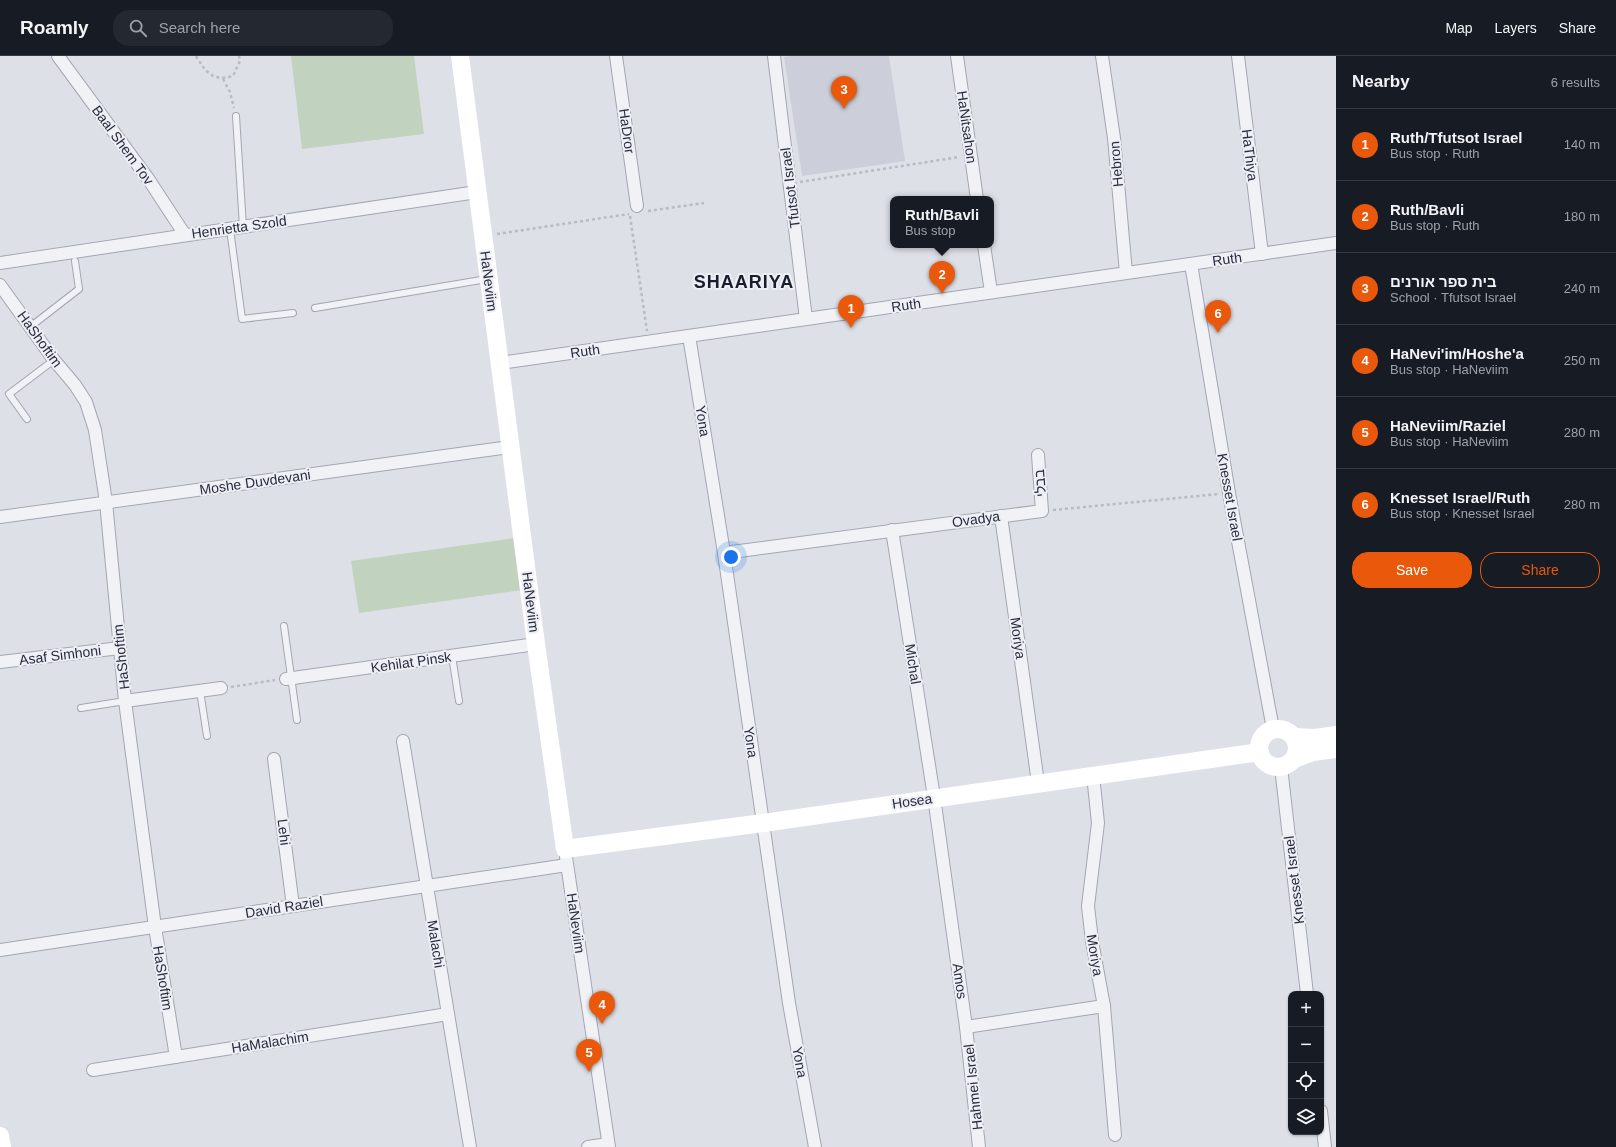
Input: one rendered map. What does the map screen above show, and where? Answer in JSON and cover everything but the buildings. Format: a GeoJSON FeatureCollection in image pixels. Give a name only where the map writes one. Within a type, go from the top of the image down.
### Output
{"type":"FeatureCollection","features":[{"type":"Feature","properties":{"kind":"street","name":"Baal Shem Tov"},"geometry":{"type":"LineString","coordinates":[[58,56],[149,180],[184,235]]}},
{"type":"Feature","properties":{"kind":"street","name":"HaNeviim"},"geometry":{"type":"LineString","coordinates":[[460,56],[536,644],[608,1146]]}},
{"type":"Feature","properties":{"kind":"street","name":"HaDror"},"geometry":{"type":"LineString","coordinates":[[616,56],[637,211]]}},
{"type":"Feature","properties":{"kind":"street","name":"Tfutsot Israel"},"geometry":{"type":"LineString","coordinates":[[774,56],[806,319]]}},
{"type":"Feature","properties":{"kind":"street","name":"HaNitsahon"},"geometry":{"type":"LineString","coordinates":[[957,56],[978,196]]}},
{"type":"Feature","properties":{"kind":"street","name":"Hebron"},"geometry":{"type":"LineString","coordinates":[[1102,56],[1114,138],[1126,273]]}},
{"type":"Feature","properties":{"kind":"street","name":"HaThiya"},"geometry":{"type":"LineString","coordinates":[[1238,56],[1262,254]]}},
{"type":"Feature","properties":{"kind":"street","name":"Henrietta Szold"},"geometry":{"type":"LineString","coordinates":[[0,262],[477,192]]}},
{"type":"Feature","properties":{"kind":"street","name":"Ruth"},"geometry":{"type":"LineString","coordinates":[[500,363],[1336,243]]}},
{"type":"Feature","properties":{"kind":"street"},"geometry":{"type":"LineString","coordinates":[[984,248],[991,292]]}},
{"type":"Feature","properties":{"kind":"street","name":"Knesset Israel"},"geometry":{"type":"LineString","coordinates":[[1191,264],[1229,493],[1273,729]]}},
{"type":"Feature","properties":{"kind":"street","name":"HaShoftim"},"geometry":{"type":"LineString","coordinates":[[0,285],[54,360],[75,385],[86,402],[95,430],[106,502],[125,701],[155,927],[176,1057]]}},
{"type":"Feature","properties":{"kind":"street","name":"Yona"},"geometry":{"type":"LineString","coordinates":[[689,336],[724,553],[789,1003],[815,1147]]}},
{"type":"Feature","properties":{"kind":"street","name":"Moshe Duvdevani"},"geometry":{"type":"LineString","coordinates":[[0,517],[510,447]]}},
{"type":"Feature","properties":{"kind":"street","name":"בבלי"},"geometry":{"type":"LineString","coordinates":[[1038,455],[1042,511]]}},
{"type":"Feature","properties":{"kind":"street","name":"Ovadya"},"geometry":{"type":"LineString","coordinates":[[724,553],[1042,511]]}},
{"type":"Feature","properties":{"kind":"street","name":"Moriya"},"geometry":{"type":"LineString","coordinates":[[1001,516],[1038,783]]}},
{"type":"Feature","properties":{"kind":"street","name":"Michal"},"geometry":{"type":"LineString","coordinates":[[892,530],[934,798]]}},
{"type":"Feature","properties":{"kind":"street","name":"Kehilat Pinsk"},"geometry":{"type":"LineString","coordinates":[[289,679],[536,644]]}},
{"type":"Feature","properties":{"kind":"street","name":"Asaf Simhoni"},"geometry":{"type":"LineString","coordinates":[[0,662],[120,648]]}},
{"type":"Feature","properties":{"kind":"street"},"geometry":{"type":"LineString","coordinates":[[125,701],[221,688]]}},
{"type":"Feature","properties":{"kind":"street"},"geometry":{"type":"LineString","coordinates":[[1336,735],[1315,738],[1294,736],[1284,730],[1273,729],[1267,732],[1260,741],[1260,752],[1265,762],[1270,765],[1288,763],[1313,752],[1336,749]]}},
{"type":"Feature","properties":{"kind":"street"},"geometry":{"type":"LineString","coordinates":[[1288,763],[1298,748],[1294,736]]}},
{"type":"Feature","properties":{"kind":"street","name":"Malachi"},"geometry":{"type":"LineString","coordinates":[[402,741],[470,1147]]}},
{"type":"Feature","properties":{"kind":"street","name":"Hosea"},"geometry":{"type":"LineString","coordinates":[[566,857],[763,823],[1260,752]]}},
{"type":"Feature","properties":{"kind":"street","name":"Lehi"},"geometry":{"type":"LineString","coordinates":[[274,759],[294,906]]}},
{"type":"Feature","properties":{"kind":"street","name":"Knesset Israel"},"geometry":{"type":"LineString","coordinates":[[1288,763],[1307,991]]}},
{"type":"Feature","properties":{"kind":"street","name":"Moriya"},"geometry":{"type":"LineString","coordinates":[[1093,775],[1098,823],[1088,906],[1092,941],[1104,1006],[1115,1135]]}},
{"type":"Feature","properties":{"kind":"street","name":"Amos"},"geometry":{"type":"LineString","coordinates":[[934,798],[966,1027]]}},
{"type":"Feature","properties":{"kind":"street","name":"David Raziel"},"geometry":{"type":"LineString","coordinates":[[0,950],[427,886],[566,857]]}},
{"type":"Feature","properties":{"kind":"street"},"geometry":{"type":"LineString","coordinates":[[966,1027],[1104,1006]]}},
{"type":"Feature","properties":{"kind":"street","name":"HaMalachim"},"geometry":{"type":"LineString","coordinates":[[93,1070],[448,1014]]}},
{"type":"Feature","properties":{"kind":"street","name":"Hahmei Israel"},"geometry":{"type":"LineString","coordinates":[[966,1027],[979,1147]]}},
{"type":"Feature","properties":{"kind":"street"},"geometry":{"type":"LineString","coordinates":[[1324,1135],[1325,1147]]}},
{"type":"Feature","properties":{"kind":"street"},"geometry":{"type":"LineString","coordinates":[[0,1136],[2,1147]]}},
{"type":"Feature","properties":{"kind":"street"},"geometry":{"type":"LineString","coordinates":[[588,1147],[608,1146]]}},
{"type":"Feature","properties":{"kind":"lane"},"geometry":{"type":"LineString","coordinates":[[236,116],[243,227]]}},
{"type":"Feature","properties":{"kind":"lane"},"geometry":{"type":"LineString","coordinates":[[230,229],[242,319],[293,313]]}},
{"type":"Feature","properties":{"kind":"lane"},"geometry":{"type":"LineString","coordinates":[[30,327],[79,288],[75,261]]}},
{"type":"Feature","properties":{"kind":"lane"},"geometry":{"type":"LineString","coordinates":[[315,308],[489,279]]}},
{"type":"Feature","properties":{"kind":"lane"},"geometry":{"type":"LineString","coordinates":[[27,419],[9,394],[54,360]]}},
{"type":"Feature","properties":{"kind":"lane"},"geometry":{"type":"LineString","coordinates":[[284,626],[289,679],[297,720]]}},
{"type":"Feature","properties":{"kind":"lane"},"geometry":{"type":"LineString","coordinates":[[452,656],[459,701]]}},
{"type":"Feature","properties":{"kind":"lane"},"geometry":{"type":"LineString","coordinates":[[200,691],[207,736]]}},
{"type":"Feature","properties":{"kind":"lane"},"geometry":{"type":"LineString","coordinates":[[81,708],[125,701]]}},
{"type":"Feature","properties":{"kind":"path"},"geometry":{"type":"LineString","coordinates":[[196,56],[209,74],[223,79],[233,76],[240,61],[239,56]]}},
{"type":"Feature","properties":{"kind":"path"},"geometry":{"type":"LineString","coordinates":[[223,79],[230,92],[236,116]]}},
{"type":"Feature","properties":{"kind":"path"},"geometry":{"type":"LineString","coordinates":[[790,183],[971,155]]}},
{"type":"Feature","properties":{"kind":"path"},"geometry":{"type":"LineString","coordinates":[[483,236],[637,211],[704,203]]}},
{"type":"Feature","properties":{"kind":"path"},"geometry":{"type":"LineString","coordinates":[[637,211],[649,342]]}},
{"type":"Feature","properties":{"kind":"path"},"geometry":{"type":"LineString","coordinates":[[1042,511],[1229,493]]}},
{"type":"Feature","properties":{"kind":"path"},"geometry":{"type":"LineString","coordinates":[[221,688],[289,679]]}},
{"type":"Feature","properties":{"kind":"shaded area"},"geometry":{"type":"Polygon","coordinates":[[[889,56],[905,161],[802,176],[784,57],[889,56]]]}},
{"type":"Feature","properties":{"kind":"green space"},"geometry":{"type":"Polygon","coordinates":[[[291,56],[414,56],[424,134],[302,149],[291,56]]]}},
{"type":"Feature","properties":{"kind":"green space"},"geometry":{"type":"Polygon","coordinates":[[[522,537],[529,589],[359,613],[351,561],[522,537]]]}},
{"type":"Feature","properties":{"kind":"place","name":"בית ספר אורנים"},"geometry":{"type":"Point","coordinates":[844,109]}},
{"type":"Feature","properties":{"kind":"place","name":"Ruth/Bavli"},"geometry":{"type":"Point","coordinates":[942,294]}},
{"type":"Feature","properties":{"kind":"place","name":"Ruth/Tfutsot Israel"},"geometry":{"type":"Point","coordinates":[851,328]}},
{"type":"Feature","properties":{"kind":"place","name":"Knesset Israel/Ruth"},"geometry":{"type":"Point","coordinates":[1218,333]}},
{"type":"Feature","properties":{"kind":"place","name":"HaNevi'im/Hoshe'a"},"geometry":{"type":"Point","coordinates":[602,1024]}},
{"type":"Feature","properties":{"kind":"place","name":"HaNeviim/Raziel"},"geometry":{"type":"Point","coordinates":[589,1072]}},
{"type":"Feature","properties":{"kind":"district","name":"SHAARIYA"},"geometry":{"type":"Point","coordinates":[744,282]}}]}
